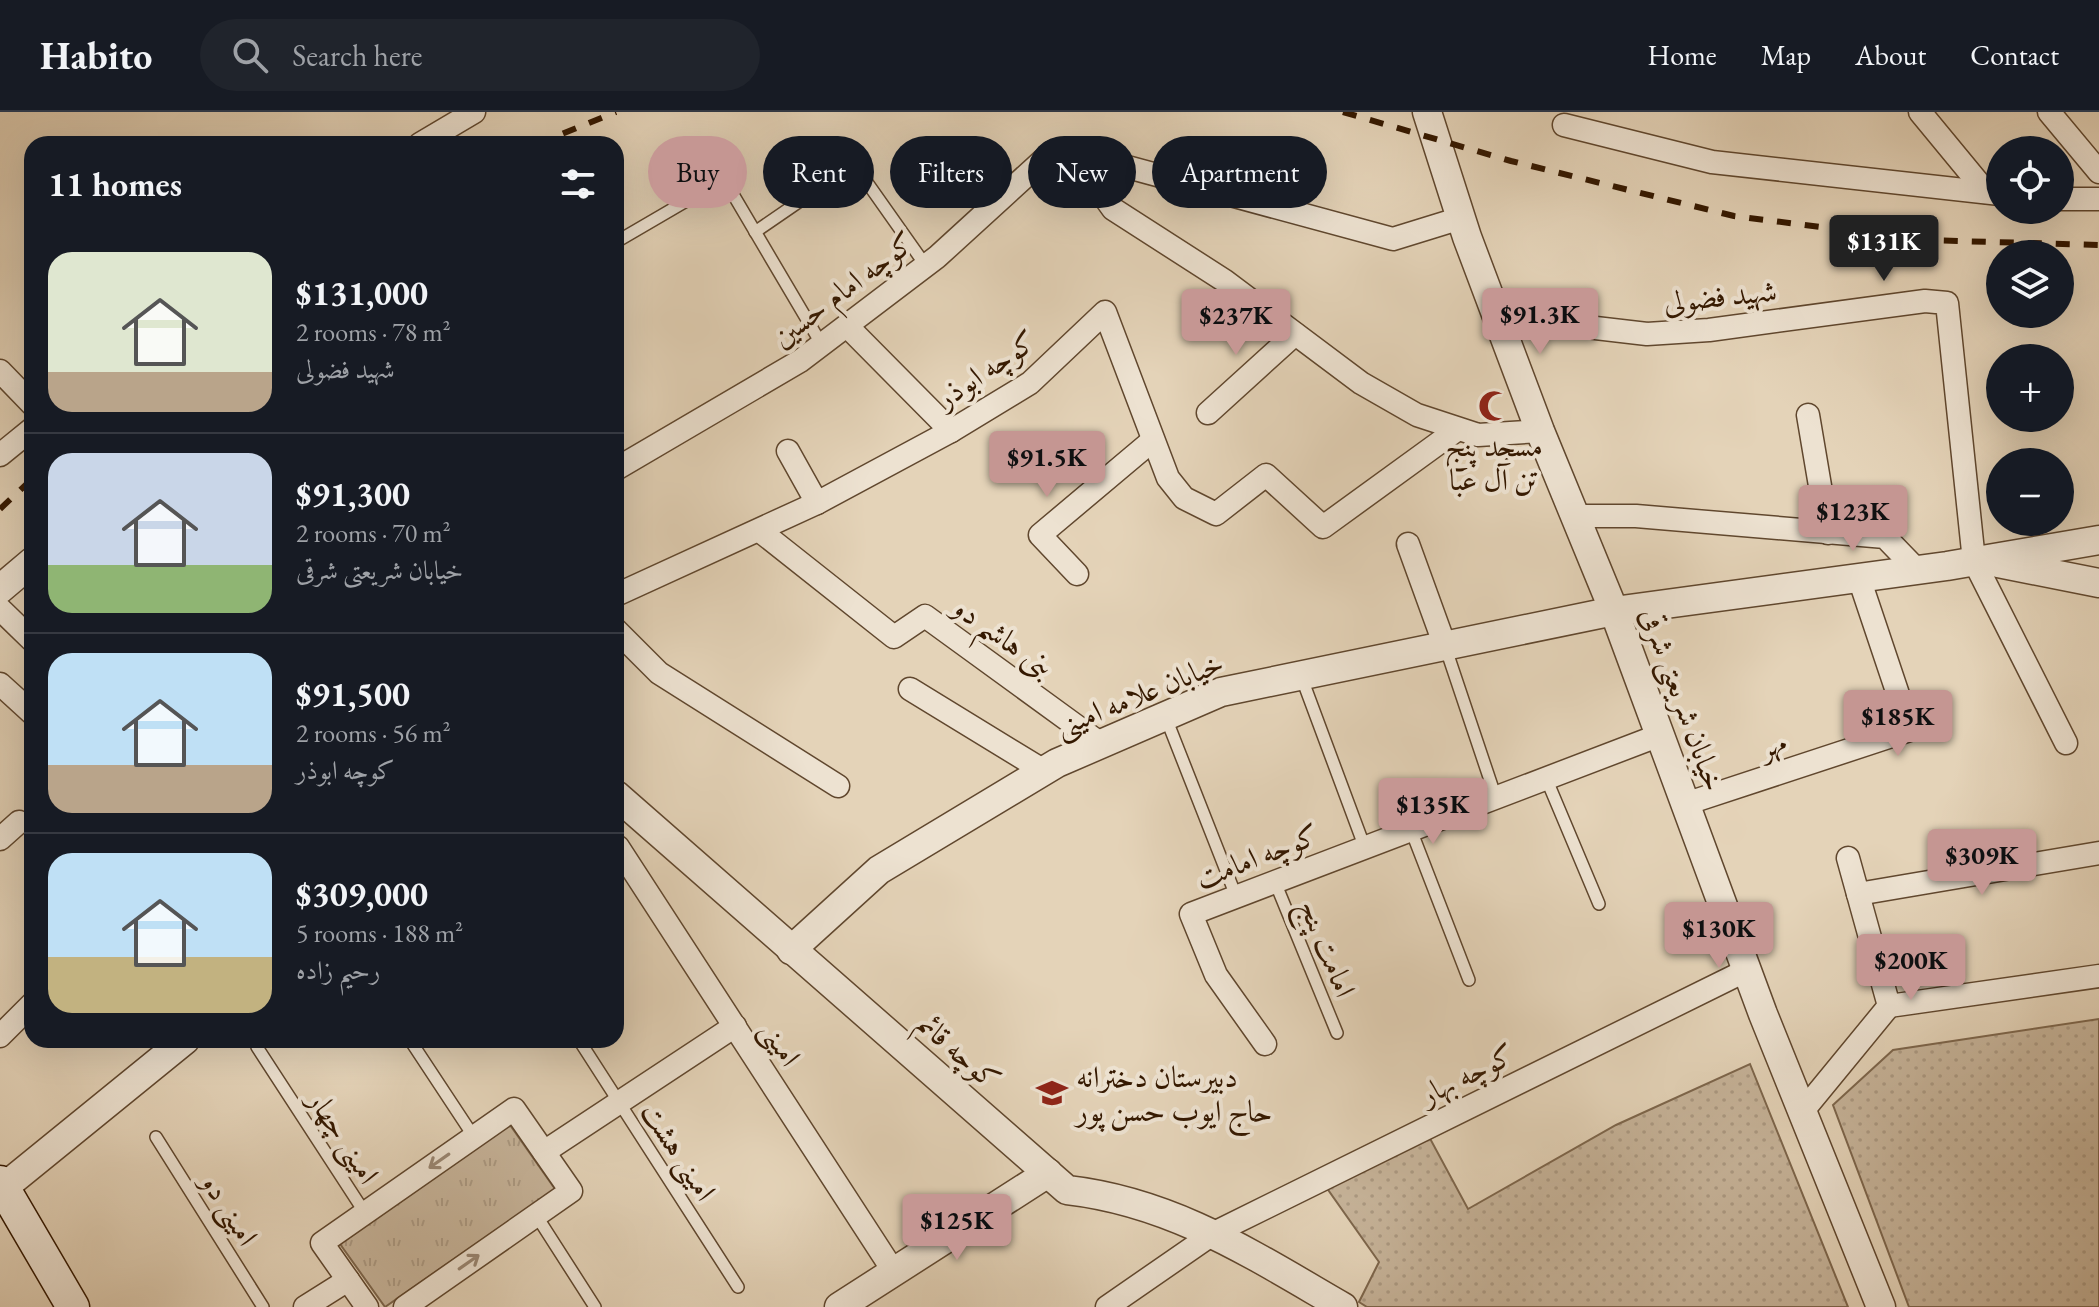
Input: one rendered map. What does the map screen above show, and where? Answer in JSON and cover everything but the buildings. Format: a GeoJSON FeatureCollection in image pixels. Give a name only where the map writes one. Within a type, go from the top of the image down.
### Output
{"type":"FeatureCollection","features":[{"type":"Feature","properties":{"kind":"main road"},"geometry":{"type":"LineString","coordinates":[[4,1199],[73,1307]]}},
{"type":"Feature","properties":{"kind":"street"},"geometry":{"type":"LineString","coordinates":[[434,136],[474,112]]}},
{"type":"Feature","properties":{"kind":"street","name":"خیابان شریعتی شرقی"},"geometry":{"type":"LineString","coordinates":[[1427,112],[1461,218],[1540,431],[1614,611],[1747,970],[1881,1307]]}},
{"type":"Feature","properties":{"kind":"street"},"geometry":{"type":"LineString","coordinates":[[1920,112],[1986,185]]}},
{"type":"Feature","properties":{"kind":"street"},"geometry":{"type":"LineString","coordinates":[[2049,112],[2099,172]]}},
{"type":"Feature","properties":{"kind":"street"},"geometry":{"type":"LineString","coordinates":[[1564,125],[1712,162],[1986,192]]}},
{"type":"Feature","properties":{"kind":"street"},"geometry":{"type":"LineString","coordinates":[[1136,167],[1393,239],[1461,218]]}},
{"type":"Feature","properties":{"kind":"street","name":"کوچه امام حسین"},"geometry":{"type":"LineString","coordinates":[[624,464],[708,417],[822,345],[926,266],[1028,174]]}},
{"type":"Feature","properties":{"kind":"street"},"geometry":{"type":"LineString","coordinates":[[2074,199],[2099,199]]}},
{"type":"Feature","properties":{"kind":"street"},"geometry":{"type":"LineString","coordinates":[[1112,208],[1225,281],[1361,383],[1417,415],[1478,435],[1540,431]]}},
{"type":"Feature","properties":{"kind":"street","name":"شهید فضولی"},"geometry":{"type":"LineString","coordinates":[[1527,320],[1647,334],[1709,330],[1925,301],[1947,303],[1978,561]]}},
{"type":"Feature","properties":{"kind":"street","name":"کوچه ابوذر"},"geometry":{"type":"LineString","coordinates":[[624,591],[760,531],[951,431],[1030,383],[1105,312],[1168,478],[1184,498],[1216,514],[1266,475],[1323,527],[1458,429]]}},
{"type":"Feature","properties":{"kind":"street"},"geometry":{"type":"LineString","coordinates":[[847,326],[951,431]]}},
{"type":"Feature","properties":{"kind":"street"},"geometry":{"type":"LineString","coordinates":[[1208,413],[1295,334]]}},
{"type":"Feature","properties":{"kind":"street"},"geometry":{"type":"LineString","coordinates":[[0,371],[24,396]]}},
{"type":"Feature","properties":{"kind":"street"},"geometry":{"type":"LineString","coordinates":[[1808,415],[1828,533]]}},
{"type":"Feature","properties":{"kind":"street"},"geometry":{"type":"LineString","coordinates":[[0,455],[24,436]]}},
{"type":"Feature","properties":{"kind":"street"},"geometry":{"type":"LineString","coordinates":[[1077,574],[1040,535],[1153,440]]}},
{"type":"Feature","properties":{"kind":"street"},"geometry":{"type":"LineString","coordinates":[[788,451],[817,503]]}},
{"type":"Feature","properties":{"kind":"street"},"geometry":{"type":"LineString","coordinates":[[1575,516],[1636,516],[1885,537],[1917,570]]}},
{"type":"Feature","properties":{"kind":"street","name":"بنی هاشم دو"},"geometry":{"type":"LineString","coordinates":[[760,531],[894,637],[925,616],[1101,744]]}},
{"type":"Feature","properties":{"kind":"street","name":"خیابان علامه امینی"},"geometry":{"type":"LineString","coordinates":[[791,950],[879,870],[1044,771],[1221,692],[1614,611],[1917,570],[2099,540]]}},
{"type":"Feature","properties":{"kind":"street"},"geometry":{"type":"LineString","coordinates":[[1408,544],[1445,646]]}},
{"type":"Feature","properties":{"kind":"street"},"geometry":{"type":"LineString","coordinates":[[1978,561],[2099,583]]}},
{"type":"Feature","properties":{"kind":"street"},"geometry":{"type":"LineString","coordinates":[[1978,561],[2066,743]]}},
{"type":"Feature","properties":{"kind":"street"},"geometry":{"type":"LineString","coordinates":[[0,589],[24,569]]}},
{"type":"Feature","properties":{"kind":"street","name":"مهر"},"geometry":{"type":"LineString","coordinates":[[1685,804],[1910,730],[1859,578]]}},
{"type":"Feature","properties":{"kind":"street"},"geometry":{"type":"LineString","coordinates":[[0,609],[24,632]]}},
{"type":"Feature","properties":{"kind":"street"},"geometry":{"type":"LineString","coordinates":[[624,638],[659,673],[838,786]]}},
{"type":"Feature","properties":{"kind":"street"},"geometry":{"type":"LineString","coordinates":[[0,684],[24,706]]}},
{"type":"Feature","properties":{"kind":"street"},"geometry":{"type":"LineString","coordinates":[[910,689],[1044,771]]}},
{"type":"Feature","properties":{"kind":"street","name":"کوچه امامت"},"geometry":{"type":"LineString","coordinates":[[1265,1044],[1216,975],[1191,914],[1660,735]]}},
{"type":"Feature","properties":{"kind":"street","name":"کوچه قائم"},"geometry":{"type":"LineString","coordinates":[[624,802],[1067,1190],[1114,1195],[1214,1233],[1343,1307]]}},
{"type":"Feature","properties":{"kind":"street"},"geometry":{"type":"LineString","coordinates":[[0,839],[19,822]]}},
{"type":"Feature","properties":{"kind":"street"},"geometry":{"type":"LineString","coordinates":[[1858,894],[2099,853]]}},
{"type":"Feature","properties":{"kind":"street","name":"امینی"},"geometry":{"type":"LineString","coordinates":[[624,856],[894,1272]]}},
{"type":"Feature","properties":{"kind":"street"},"geometry":{"type":"LineString","coordinates":[[1848,858],[1889,1006]]}},
{"type":"Feature","properties":{"kind":"street","name":"کوچه بهار"},"geometry":{"type":"LineString","coordinates":[[1107,1307],[1214,1233],[1747,970]]}},
{"type":"Feature","properties":{"kind":"street"},"geometry":{"type":"LineString","coordinates":[[1802,1112],[1889,1006],[2099,976]]}},
{"type":"Feature","properties":{"kind":"street"},"geometry":{"type":"LineString","coordinates":[[0,1036],[24,1012]]}},
{"type":"Feature","properties":{"kind":"street"},"geometry":{"type":"LineString","coordinates":[[544,1152],[735,1026]]}},
{"type":"Feature","properties":{"kind":"street"},"geometry":{"type":"LineString","coordinates":[[4,1199],[176,1048]]}},
{"type":"Feature","properties":{"kind":"street"},"geometry":{"type":"LineString","coordinates":[[367,1307],[322,1243],[514,1109],[571,1191],[418,1303]]}},
{"type":"Feature","properties":{"kind":"street"},"geometry":{"type":"LineString","coordinates":[[839,1307],[1048,1173]]}},
{"type":"Feature","properties":{"kind":"street"},"geometry":{"type":"LineString","coordinates":[[305,1307],[348,1280]]}},
{"type":"Feature","properties":{"kind":"lane"},"geometry":{"type":"LineString","coordinates":[[755,232],[854,164],[926,266]]}},
{"type":"Feature","properties":{"kind":"lane"},"geometry":{"type":"LineString","coordinates":[[624,237],[724,179],[822,345]]}},
{"type":"Feature","properties":{"kind":"lane"},"geometry":{"type":"LineString","coordinates":[[1445,646],[1496,798]]}},
{"type":"Feature","properties":{"kind":"lane"},"geometry":{"type":"LineString","coordinates":[[1301,676],[1365,848]]}},
{"type":"Feature","properties":{"kind":"lane"},"geometry":{"type":"LineString","coordinates":[[1165,716],[1236,896]]}},
{"type":"Feature","properties":{"kind":"lane"},"geometry":{"type":"LineString","coordinates":[[1546,778],[1599,904]]}},
{"type":"Feature","properties":{"kind":"lane"},"geometry":{"type":"LineString","coordinates":[[1411,830],[1469,980]]}},
{"type":"Feature","properties":{"kind":"lane","name":"امامت پنج"},"geometry":{"type":"LineString","coordinates":[[1275,882],[1337,1033]]}},
{"type":"Feature","properties":{"kind":"lane","name":"امینی چهار"},"geometry":{"type":"LineString","coordinates":[[258,1048],[365,1213]]}},
{"type":"Feature","properties":{"kind":"lane"},"geometry":{"type":"LineString","coordinates":[[415,1048],[474,1137]]}},
{"type":"Feature","properties":{"kind":"lane","name":"امینی هشت"},"geometry":{"type":"LineString","coordinates":[[584,1048],[738,1287]]}},
{"type":"Feature","properties":{"kind":"lane","name":"امینی دو"},"geometry":{"type":"LineString","coordinates":[[156,1137],[263,1307]]}},
{"type":"Feature","properties":{"kind":"lane"},"geometry":{"type":"LineString","coordinates":[[536,1215],[595,1307]]}},
{"type":"Feature","properties":{"kind":"green space"},"geometry":{"type":"Polygon","coordinates":[[[2099,1019],[2099,1307],[1909,1307],[1833,1105],[1893,1050],[2099,1019]]]}},
{"type":"Feature","properties":{"kind":"green space"},"geometry":{"type":"Polygon","coordinates":[[[1750,1064],[1848,1307],[1367,1307],[1359,1302],[1379,1262],[1324,1184],[1426,1131],[1468,1209],[1616,1125],[1750,1064]]]}},
{"type":"Feature","properties":{"kind":"green space"},"geometry":{"type":"Polygon","coordinates":[[[510,1125],[555,1189],[385,1307],[340,1244],[510,1125]]]}},
{"type":"Feature","properties":{"kind":"railway"},"geometry":{"type":"LineString","coordinates":[[557,136],[616,112]]}},
{"type":"Feature","properties":{"kind":"railway"},"geometry":{"type":"LineString","coordinates":[[1343,112],[1511,161],[1734,216],[1923,240],[2099,245]]}},
{"type":"Feature","properties":{"kind":"railway"},"geometry":{"type":"LineString","coordinates":[[0,509],[24,486]]}},
{"type":"Feature","properties":{"kind":"place","name":"مسجد پنج تن آل عبا"},"geometry":{"type":"Point","coordinates":[1494,406]}},
{"type":"Feature","properties":{"kind":"place","name":"دبیرستان دخترانه حاج ایوب حسن پور"},"geometry":{"type":"Point","coordinates":[1052,1093]}}]}
